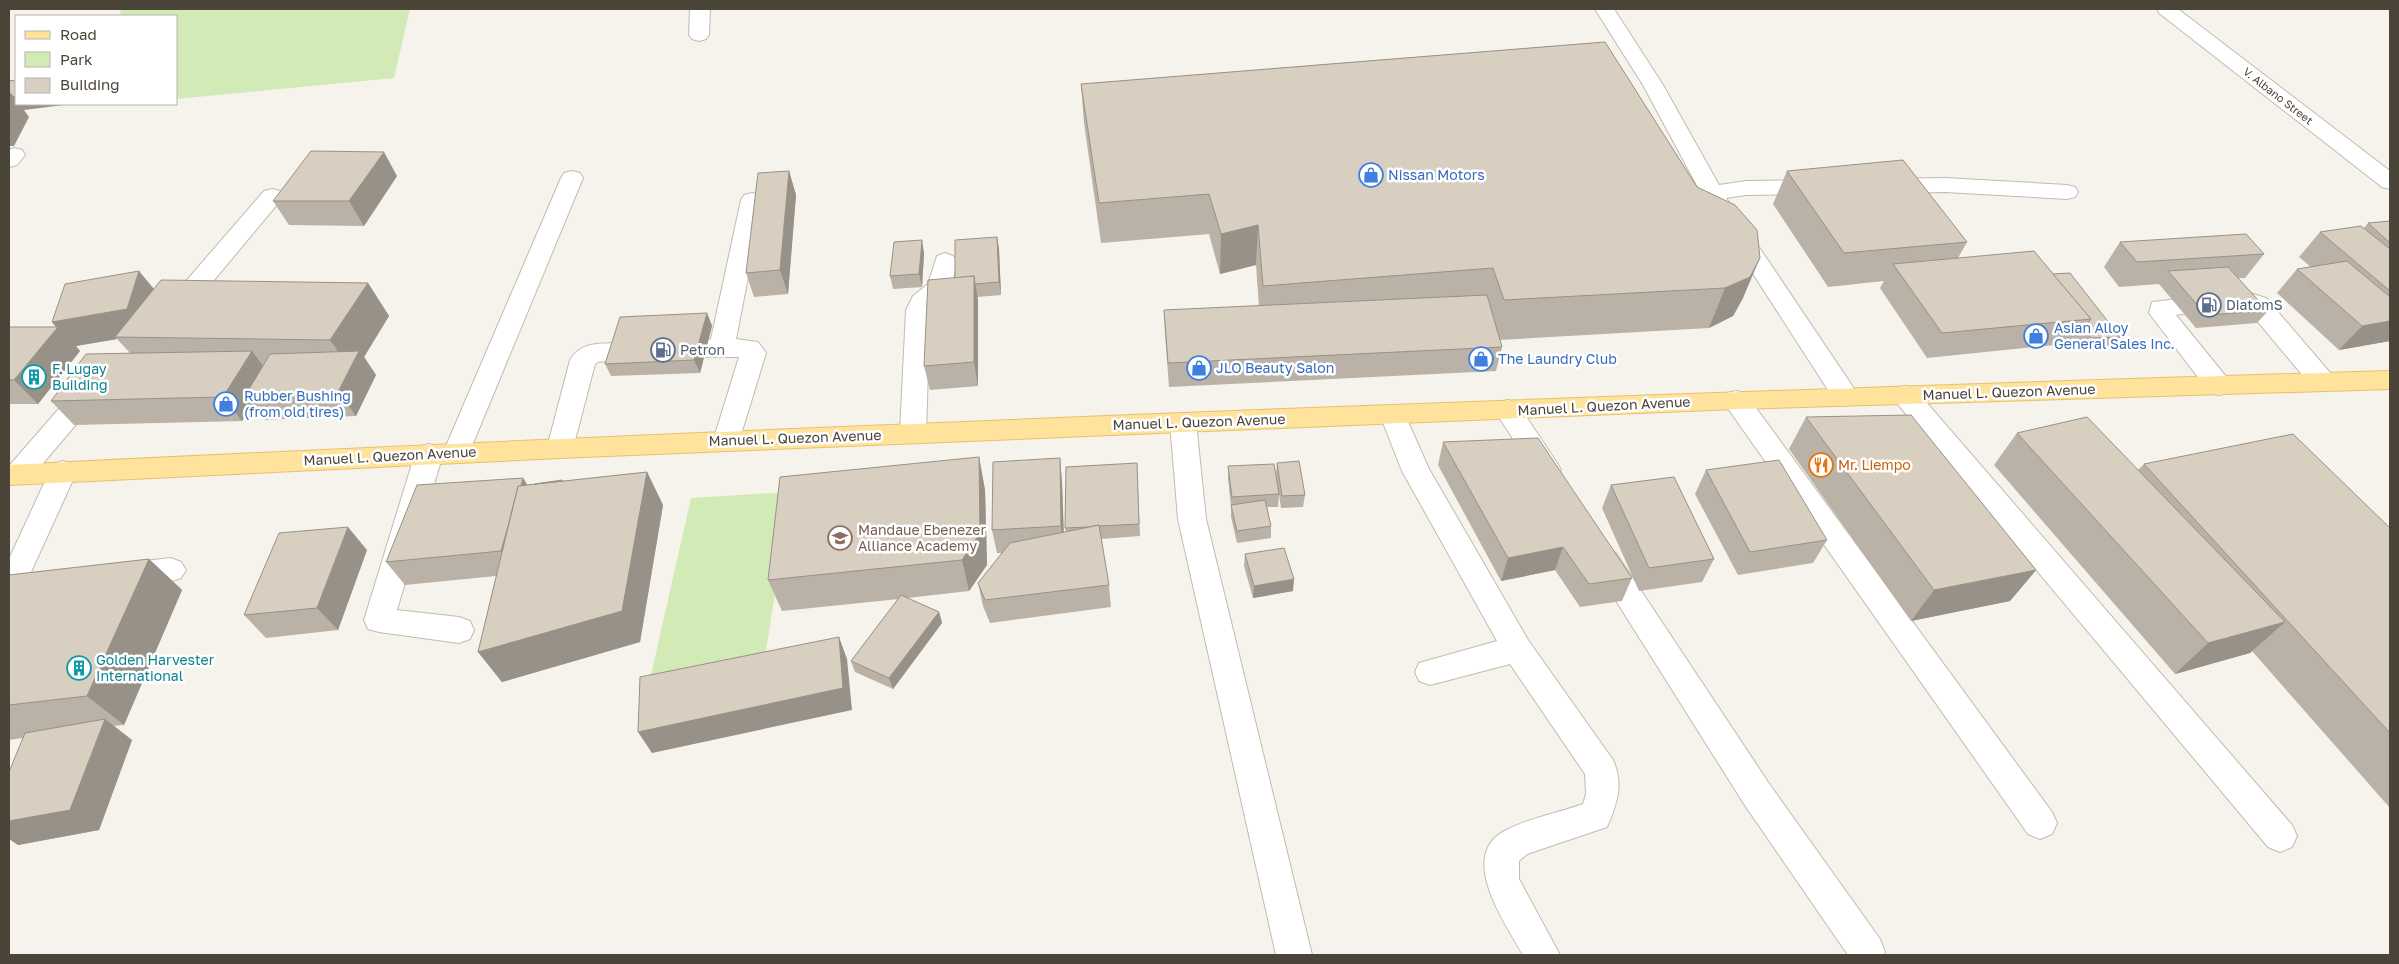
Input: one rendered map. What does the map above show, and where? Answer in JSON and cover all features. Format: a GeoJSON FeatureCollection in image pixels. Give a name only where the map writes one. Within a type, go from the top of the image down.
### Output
{"type":"FeatureCollection","features":[{"type":"Feature","properties":{"kind":"main road","name":"Manuel L. Quezon Avenue"},"geometry":{"type":"LineString","coordinates":[[13,475],[442,453],[1736,400],[2390,380]]}},
{"type":"Feature","properties":{"kind":"street"},"geometry":{"type":"LineString","coordinates":[[699,35],[700,9]]}},
{"type":"Feature","properties":{"kind":"street"},"geometry":{"type":"LineString","coordinates":[[1605,9],[1653,85],[1712,193],[1846,397]]}},
{"type":"Feature","properties":{"kind":"street","name":"V. Albano Street"},"geometry":{"type":"LineString","coordinates":[[2166,9],[2390,182]]}},
{"type":"Feature","properties":{"kind":"street"},"geometry":{"type":"LineString","coordinates":[[459,630],[380,620],[442,453],[572,178]]}},
{"type":"Feature","properties":{"kind":"street"},"geometry":{"type":"LineString","coordinates":[[1865,186],[1945,185],[2067,192]]}},
{"type":"Feature","properties":{"kind":"street"},"geometry":{"type":"LineString","coordinates":[[1712,193],[1746,188],[1836,187]]}},
{"type":"Feature","properties":{"kind":"street"},"geometry":{"type":"LineString","coordinates":[[162,325],[272,196]]}},
{"type":"Feature","properties":{"kind":"street"},"geometry":{"type":"LineString","coordinates":[[726,441],[753,353],[749,348],[741,346],[714,348],[752,200]]}},
{"type":"Feature","properties":{"kind":"street"},"geometry":{"type":"LineString","coordinates":[[913,434],[918,310],[922,302],[939,287],[945,260]]}},
{"type":"Feature","properties":{"kind":"street"},"geometry":{"type":"LineString","coordinates":[[2238,302],[2250,301],[2257,304],[2323,382]]}},
{"type":"Feature","properties":{"kind":"street"},"geometry":{"type":"LineString","coordinates":[[2178,306],[2161,308],[2161,313],[2219,386]]}},
{"type":"Feature","properties":{"kind":"street"},"geometry":{"type":"LineString","coordinates":[[560,448],[583,360],[592,353],[620,352]]}},
{"type":"Feature","properties":{"kind":"street"},"geometry":{"type":"LineString","coordinates":[[13,475],[86,393],[108,374]]}},
{"type":"Feature","properties":{"kind":"street"},"geometry":{"type":"LineString","coordinates":[[1905,395],[2280,836]]}},
{"type":"Feature","properties":{"kind":"street"},"geometry":{"type":"LineString","coordinates":[[1736,400],[2040,823]]}},
{"type":"Feature","properties":{"kind":"street"},"geometry":{"type":"LineString","coordinates":[[1508,410],[1561,492]]}},
{"type":"Feature","properties":{"kind":"street"},"geometry":{"type":"LineString","coordinates":[[1393,415],[1416,471],[1517,649],[1601,770],[1603,794],[1595,816],[1516,842],[1502,854],[1502,882],[1542,955]]}},
{"type":"Feature","properties":{"kind":"street"},"geometry":{"type":"LineString","coordinates":[[1183,423],[1192,519],[1294,955]]}},
{"type":"Feature","properties":{"kind":"street"},"geometry":{"type":"LineString","coordinates":[[10,586],[63,471]]}},
{"type":"Feature","properties":{"kind":"street"},"geometry":{"type":"LineString","coordinates":[[1593,542],[1758,796],[1867,952]]}},
{"type":"Feature","properties":{"kind":"street"},"geometry":{"type":"LineString","coordinates":[[96,577],[171,570]]}},
{"type":"Feature","properties":{"kind":"street"},"geometry":{"type":"LineString","coordinates":[[10,586],[40,583]]}},
{"type":"Feature","properties":{"kind":"street"},"geometry":{"type":"LineString","coordinates":[[1430,672],[1517,649]]}},
{"type":"Feature","properties":{"kind":"green space"},"geometry":{"type":"Polygon","coordinates":[[[122,9],[410,9],[394,78],[178,99],[178,15],[119,15],[122,9]]]}},
{"type":"Feature","properties":{"kind":"green space"},"geometry":{"type":"Polygon","coordinates":[[[791,492],[762,676],[649,684],[691,498],[791,492]]]}},
{"type":"Feature","properties":{"kind":"building","name":"Nissan Motors"},"geometry":{"type":"Polygon","coordinates":[[[1605,42],[1697,187],[1735,205],[1757,230],[1760,258],[1750,277],[1725,288],[1504,300],[1493,268],[1263,286],[1258,225],[1221,234],[1209,194],[1099,203],[1081,84],[1605,42]]]}},
{"type":"Feature","properties":{"kind":"building"},"geometry":{"type":"Polygon","coordinates":[[[15,80],[15,97],[9,93],[9,81],[15,80]]]}},
{"type":"Feature","properties":{"kind":"building"},"geometry":{"type":"Polygon","coordinates":[[[311,151],[384,152],[349,201],[273,201],[311,151]]]}},
{"type":"Feature","properties":{"kind":"building"},"geometry":{"type":"Polygon","coordinates":[[[1903,160],[1967,242],[1844,253],[1787,171],[1903,160]]]}},
{"type":"Feature","properties":{"kind":"building"},"geometry":{"type":"Polygon","coordinates":[[[789,171],[780,270],[746,273],[758,173],[789,171]]]}},
{"type":"Feature","properties":{"kind":"building"},"geometry":{"type":"Polygon","coordinates":[[[2390,221],[2390,243],[2368,223],[2390,221]]]}},
{"type":"Feature","properties":{"kind":"building"},"geometry":{"type":"Polygon","coordinates":[[[2361,226],[2390,249],[2390,291],[2320,232],[2361,226]]]}},
{"type":"Feature","properties":{"kind":"building"},"geometry":{"type":"Polygon","coordinates":[[[2246,234],[2264,254],[2137,262],[2120,242],[2246,234]]]}},
{"type":"Feature","properties":{"kind":"building"},"geometry":{"type":"Polygon","coordinates":[[[997,237],[999,282],[975,284],[974,276],[955,278],[955,240],[997,237]]]}},
{"type":"Feature","properties":{"kind":"building"},"geometry":{"type":"Polygon","coordinates":[[[922,240],[919,274],[890,276],[894,242],[922,240]]]}},
{"type":"Feature","properties":{"kind":"building"},"geometry":{"type":"Polygon","coordinates":[[[2034,251],[2091,319],[1942,333],[1893,264],[2034,251]]]}},
{"type":"Feature","properties":{"kind":"building"},"geometry":{"type":"Polygon","coordinates":[[[2347,261],[2390,297],[2390,321],[2362,326],[2297,269],[2347,261]]]}},
{"type":"Feature","properties":{"kind":"building"},"geometry":{"type":"Polygon","coordinates":[[[2228,267],[2268,311],[2206,315],[2168,271],[2228,267]]]}},
{"type":"Feature","properties":{"kind":"building"},"geometry":{"type":"Polygon","coordinates":[[[139,271],[127,309],[52,322],[65,284],[139,271]]]}},
{"type":"Feature","properties":{"kind":"building"},"geometry":{"type":"Polygon","coordinates":[[[2070,273],[2120,337],[2091,338],[2084,329],[2091,319],[2053,274],[2070,273]]]}},
{"type":"Feature","properties":{"kind":"building"},"geometry":{"type":"Polygon","coordinates":[[[974,276],[974,362],[924,366],[928,280],[974,276]]]}},
{"type":"Feature","properties":{"kind":"building"},"geometry":{"type":"Polygon","coordinates":[[[161,280],[368,283],[330,340],[115,337],[161,280]]]}},
{"type":"Feature","properties":{"kind":"building"},"geometry":{"type":"Polygon","coordinates":[[[1487,295],[1502,347],[1168,363],[1164,310],[1487,295]]]}},
{"type":"Feature","properties":{"kind":"building","name":"Petron"},"geometry":{"type":"Polygon","coordinates":[[[707,313],[694,360],[605,364],[620,317],[707,313]]]}},
{"type":"Feature","properties":{"kind":"building"},"geometry":{"type":"Polygon","coordinates":[[[9,327],[58,327],[14,380],[9,380],[9,327]]]}},
{"type":"Feature","properties":{"kind":"building"},"geometry":{"type":"Polygon","coordinates":[[[252,351],[223,397],[51,401],[86,354],[252,351]]]}},
{"type":"Feature","properties":{"kind":"building"},"geometry":{"type":"Polygon","coordinates":[[[359,351],[338,392],[245,396],[270,354],[359,351]]]}},
{"type":"Feature","properties":{"kind":"building"},"geometry":{"type":"Polygon","coordinates":[[[1911,415],[2036,570],[1934,590],[1806,417],[1911,415]]]}},
{"type":"Feature","properties":{"kind":"building"},"geometry":{"type":"Polygon","coordinates":[[[2087,417],[2285,622],[2208,643],[2017,433],[2087,417]]]}},
{"type":"Feature","properties":{"kind":"building"},"geometry":{"type":"Polygon","coordinates":[[[2293,434],[2390,528],[2390,733],[2144,464],[2293,434]]]}},
{"type":"Feature","properties":{"kind":"building"},"geometry":{"type":"Polygon","coordinates":[[[1538,438],[1632,578],[1589,584],[1563,547],[1508,558],[1443,442],[1538,438]]]}},
{"type":"Feature","properties":{"kind":"building"},"geometry":{"type":"Polygon","coordinates":[[[979,457],[980,533],[962,560],[768,580],[780,477],[979,457]]]}},
{"type":"Feature","properties":{"kind":"building"},"geometry":{"type":"Polygon","coordinates":[[[1060,458],[1061,526],[992,530],[993,462],[1060,458]]]}},
{"type":"Feature","properties":{"kind":"building"},"geometry":{"type":"Polygon","coordinates":[[[1779,460],[1827,540],[1750,552],[1706,470],[1779,460]]]}},
{"type":"Feature","properties":{"kind":"building"},"geometry":{"type":"Polygon","coordinates":[[[1299,461],[1305,495],[1282,496],[1277,463],[1299,461]]]}},
{"type":"Feature","properties":{"kind":"building"},"geometry":{"type":"Polygon","coordinates":[[[1137,463],[1139,524],[1065,528],[1066,467],[1137,463]]]}},
{"type":"Feature","properties":{"kind":"building"},"geometry":{"type":"Polygon","coordinates":[[[1274,464],[1279,494],[1232,497],[1228,466],[1274,464]]]}},
{"type":"Feature","properties":{"kind":"building"},"geometry":{"type":"Polygon","coordinates":[[[647,472],[622,611],[478,652],[518,486],[647,472]]]}},
{"type":"Feature","properties":{"kind":"building"},"geometry":{"type":"Polygon","coordinates":[[[1674,477],[1714,559],[1649,568],[1611,485],[1674,477]]]}},
{"type":"Feature","properties":{"kind":"building"},"geometry":{"type":"Polygon","coordinates":[[[523,478],[521,486],[518,486],[501,551],[386,562],[417,485],[523,478]]]}},
{"type":"Feature","properties":{"kind":"building"},"geometry":{"type":"Polygon","coordinates":[[[1265,500],[1271,526],[1237,531],[1231,505],[1265,500]]]}},
{"type":"Feature","properties":{"kind":"building"},"geometry":{"type":"Polygon","coordinates":[[[1099,525],[1109,585],[985,600],[978,583],[1010,543],[1099,525]]]}},
{"type":"Feature","properties":{"kind":"building"},"geometry":{"type":"Polygon","coordinates":[[[348,527],[317,608],[244,615],[279,533],[348,527]]]}},
{"type":"Feature","properties":{"kind":"building"},"geometry":{"type":"Polygon","coordinates":[[[1284,548],[1294,579],[1254,586],[1245,554],[1284,548]]]}},
{"type":"Feature","properties":{"kind":"building"},"geometry":{"type":"Polygon","coordinates":[[[149,559],[87,696],[9,705],[9,575],[149,559]]]}},
{"type":"Feature","properties":{"kind":"building"},"geometry":{"type":"Polygon","coordinates":[[[901,595],[939,612],[889,678],[851,661],[901,595]]]}},
{"type":"Feature","properties":{"kind":"building"},"geometry":{"type":"Polygon","coordinates":[[[839,637],[843,688],[638,732],[640,677],[839,637]]]}},
{"type":"Feature","properties":{"kind":"building"},"geometry":{"type":"Polygon","coordinates":[[[105,719],[70,810],[9,821],[9,772],[25,733],[105,719]]]}},
{"type":"Feature","properties":{"kind":"place","name":"Nissan Motors"},"geometry":{"type":"Point","coordinates":[1371,175]}},
{"type":"Feature","properties":{"kind":"place","name":"DiatomS"},"geometry":{"type":"Point","coordinates":[2209,305]}},
{"type":"Feature","properties":{"kind":"place","name":"Asian Alloy General Sales Inc."},"geometry":{"type":"Point","coordinates":[2036,336]}},
{"type":"Feature","properties":{"kind":"place","name":"Petron"},"geometry":{"type":"Point","coordinates":[663,350]}},
{"type":"Feature","properties":{"kind":"place","name":"The Laundry Club"},"geometry":{"type":"Point","coordinates":[1481,359]}},
{"type":"Feature","properties":{"kind":"place","name":"JLO Beauty Salon"},"geometry":{"type":"Point","coordinates":[1199,368]}},
{"type":"Feature","properties":{"kind":"place","name":"F. Lugay Building"},"geometry":{"type":"Point","coordinates":[34,377]}},
{"type":"Feature","properties":{"kind":"place","name":"Rubber Bushing (from old tires)"},"geometry":{"type":"Point","coordinates":[226,404]}},
{"type":"Feature","properties":{"kind":"place","name":"Mr. Liempo"},"geometry":{"type":"Point","coordinates":[1821,465]}},
{"type":"Feature","properties":{"kind":"place","name":"Mandaue Ebenezer Alliance Academy"},"geometry":{"type":"Point","coordinates":[840,538]}},
{"type":"Feature","properties":{"kind":"place","name":"Golden Harvester International"},"geometry":{"type":"Point","coordinates":[79,668]}}]}
